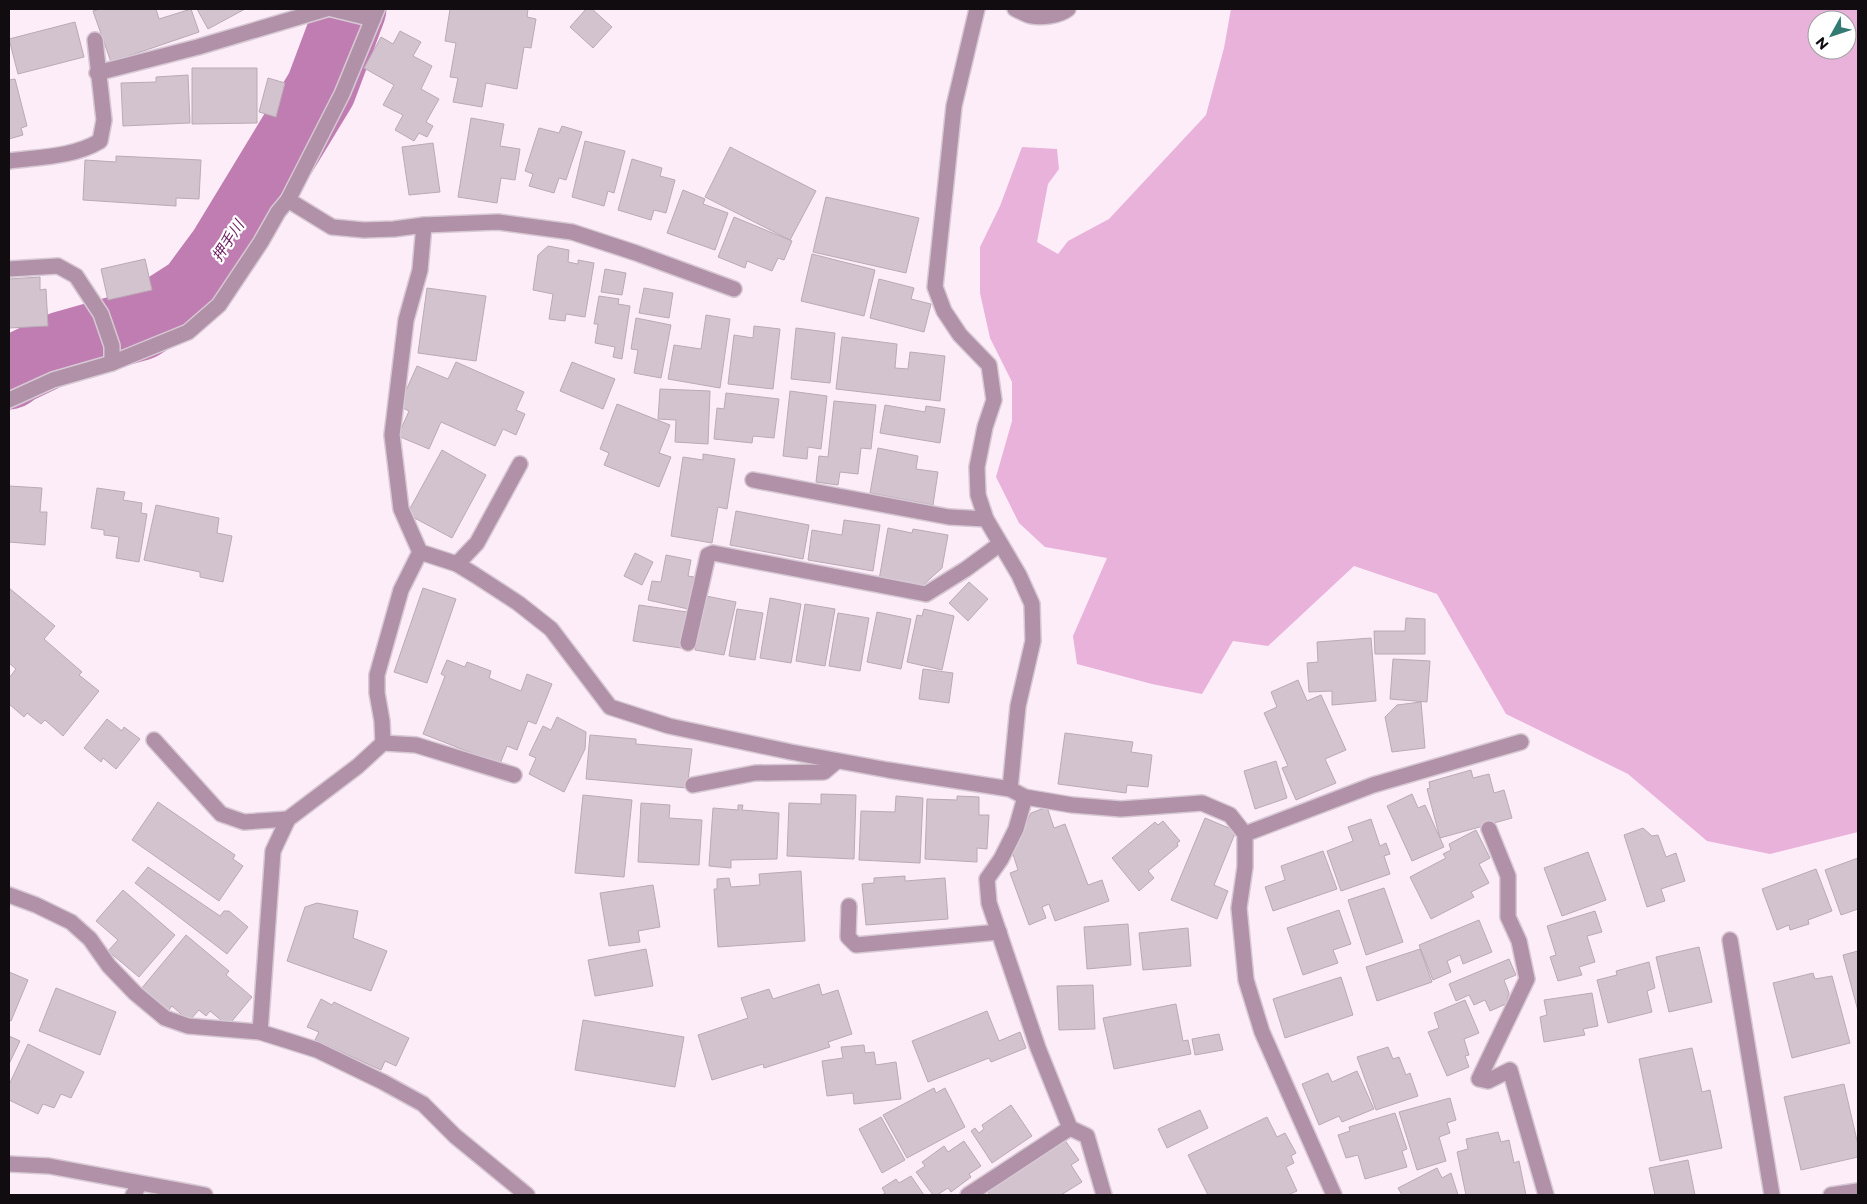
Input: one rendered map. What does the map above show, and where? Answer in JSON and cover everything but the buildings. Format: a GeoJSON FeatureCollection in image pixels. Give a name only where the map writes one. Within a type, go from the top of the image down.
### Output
{"type":"FeatureCollection","features":[{"type":"Feature","properties":{"kind":"street"},"geometry":{"type":"LineString","coordinates":[[98,73],[198,47],[326,9]]}},
{"type":"Feature","properties":{"kind":"street"},"geometry":{"type":"LineString","coordinates":[[9,400],[53,380],[112,363],[188,332],[219,305],[261,242],[278,212],[288,200],[342,94],[375,14],[332,9]]}},
{"type":"Feature","properties":{"kind":"street"},"geometry":{"type":"LineString","coordinates":[[977,9],[954,106],[935,287],[944,311],[960,335],[989,365],[994,400],[984,428],[977,467],[978,496],[986,518],[1019,575],[1032,604],[1033,641],[1018,706],[1010,790]]}},
{"type":"Feature","properties":{"kind":"street"},"geometry":{"type":"LineString","coordinates":[[1015,9],[1031,16],[1048,16],[1063,13],[1068,9]]}},
{"type":"Feature","properties":{"kind":"street"},"geometry":{"type":"LineString","coordinates":[[9,161],[67,153],[89,148],[100,141],[104,120],[95,40]]}},
{"type":"Feature","properties":{"kind":"street"},"geometry":{"type":"LineString","coordinates":[[288,200],[332,226],[364,230],[498,222],[572,232],[734,289]]}},
{"type":"Feature","properties":{"kind":"street"},"geometry":{"type":"LineString","coordinates":[[424,225],[420,270],[406,320],[392,435],[401,509],[420,552],[457,564],[518,603],[551,629],[610,707],[669,726],[837,761],[1010,790],[1025,796],[1072,805],[1122,808],[1202,804],[1230,815],[1245,834],[1245,867],[1239,908],[1246,980],[1262,1032],[1334,1195]]}},
{"type":"Feature","properties":{"kind":"street"},"geometry":{"type":"LineString","coordinates":[[9,269],[58,266],[76,276],[101,314],[112,346],[112,363]]}},
{"type":"Feature","properties":{"kind":"street"},"geometry":{"type":"LineString","coordinates":[[457,564],[477,542],[520,464]]}},
{"type":"Feature","properties":{"kind":"street"},"geometry":{"type":"LineString","coordinates":[[753,480],[950,517],[986,518]]}},
{"type":"Feature","properties":{"kind":"street"},"geometry":{"type":"LineString","coordinates":[[688,643],[708,555],[713,553],[926,594],[966,569],[1000,544]]}},
{"type":"Feature","properties":{"kind":"street"},"geometry":{"type":"LineString","coordinates":[[383,743],[382,721],[377,693],[377,675],[401,590],[420,552]]}},
{"type":"Feature","properties":{"kind":"street"},"geometry":{"type":"LineString","coordinates":[[154,740],[221,814],[244,822],[288,819]]}},
{"type":"Feature","properties":{"kind":"street"},"geometry":{"type":"LineString","coordinates":[[1245,834],[1373,785],[1520,742]]}},
{"type":"Feature","properties":{"kind":"street"},"geometry":{"type":"LineString","coordinates":[[260,1032],[273,851],[288,819],[358,766],[383,743],[416,745],[514,775]]}},
{"type":"Feature","properties":{"kind":"street"},"geometry":{"type":"LineString","coordinates":[[693,785],[756,773],[824,772],[837,761]]}},
{"type":"Feature","properties":{"kind":"street"},"geometry":{"type":"LineString","coordinates":[[1025,796],[1016,829],[1001,859],[988,879],[989,903],[1038,1048],[1070,1128],[1087,1136],[1104,1195]]}},
{"type":"Feature","properties":{"kind":"street"},"geometry":{"type":"LineString","coordinates":[[1489,829],[1508,876],[1508,917],[1519,941],[1527,979],[1479,1079],[1488,1081],[1510,1070],[1546,1195]]}},
{"type":"Feature","properties":{"kind":"street"},"geometry":{"type":"LineString","coordinates":[[9,895],[36,905],[71,922],[90,939],[109,966],[135,993],[165,1018],[188,1026],[260,1032],[317,1050],[383,1082],[423,1104],[469,1148],[527,1195]]}},
{"type":"Feature","properties":{"kind":"street"},"geometry":{"type":"LineString","coordinates":[[849,906],[848,937],[856,945],[999,932]]}},
{"type":"Feature","properties":{"kind":"street"},"geometry":{"type":"LineString","coordinates":[[1730,940],[1772,1195]]}},
{"type":"Feature","properties":{"kind":"street"},"geometry":{"type":"LineString","coordinates":[[968,1195],[1070,1128]]}},
{"type":"Feature","properties":{"kind":"street"},"geometry":{"type":"LineString","coordinates":[[9,1164],[49,1166],[136,1190],[205,1195]]}},
{"type":"Feature","properties":{"kind":"street"},"geometry":{"type":"LineString","coordinates":[[1831,1195],[1858,1191]]}},
{"type":"Feature","properties":{"kind":"shaded area"},"geometry":{"type":"Polygon","coordinates":[[[1231,9],[1858,9],[1858,832],[1770,854],[1707,841],[1628,774],[1506,714],[1437,594],[1354,566],[1268,646],[1233,641],[1202,694],[1152,684],[1077,664],[1073,636],[1107,558],[1045,547],[1019,523],[996,477],[1012,421],[1012,382],[990,338],[980,293],[980,247],[1000,206],[1022,147],[1057,149],[1059,169],[1048,184],[1037,242],[1058,254],[1068,241],[1109,219],[1206,115],[1224,48],[1231,9]]]}},
{"type":"Feature","properties":{"kind":"waterway","name":"押手川"},"geometry":{"type":"LineString","coordinates":[[9,374],[62,347],[140,325],[193,291],[224,249],[321,89],[351,9]]}}]}
